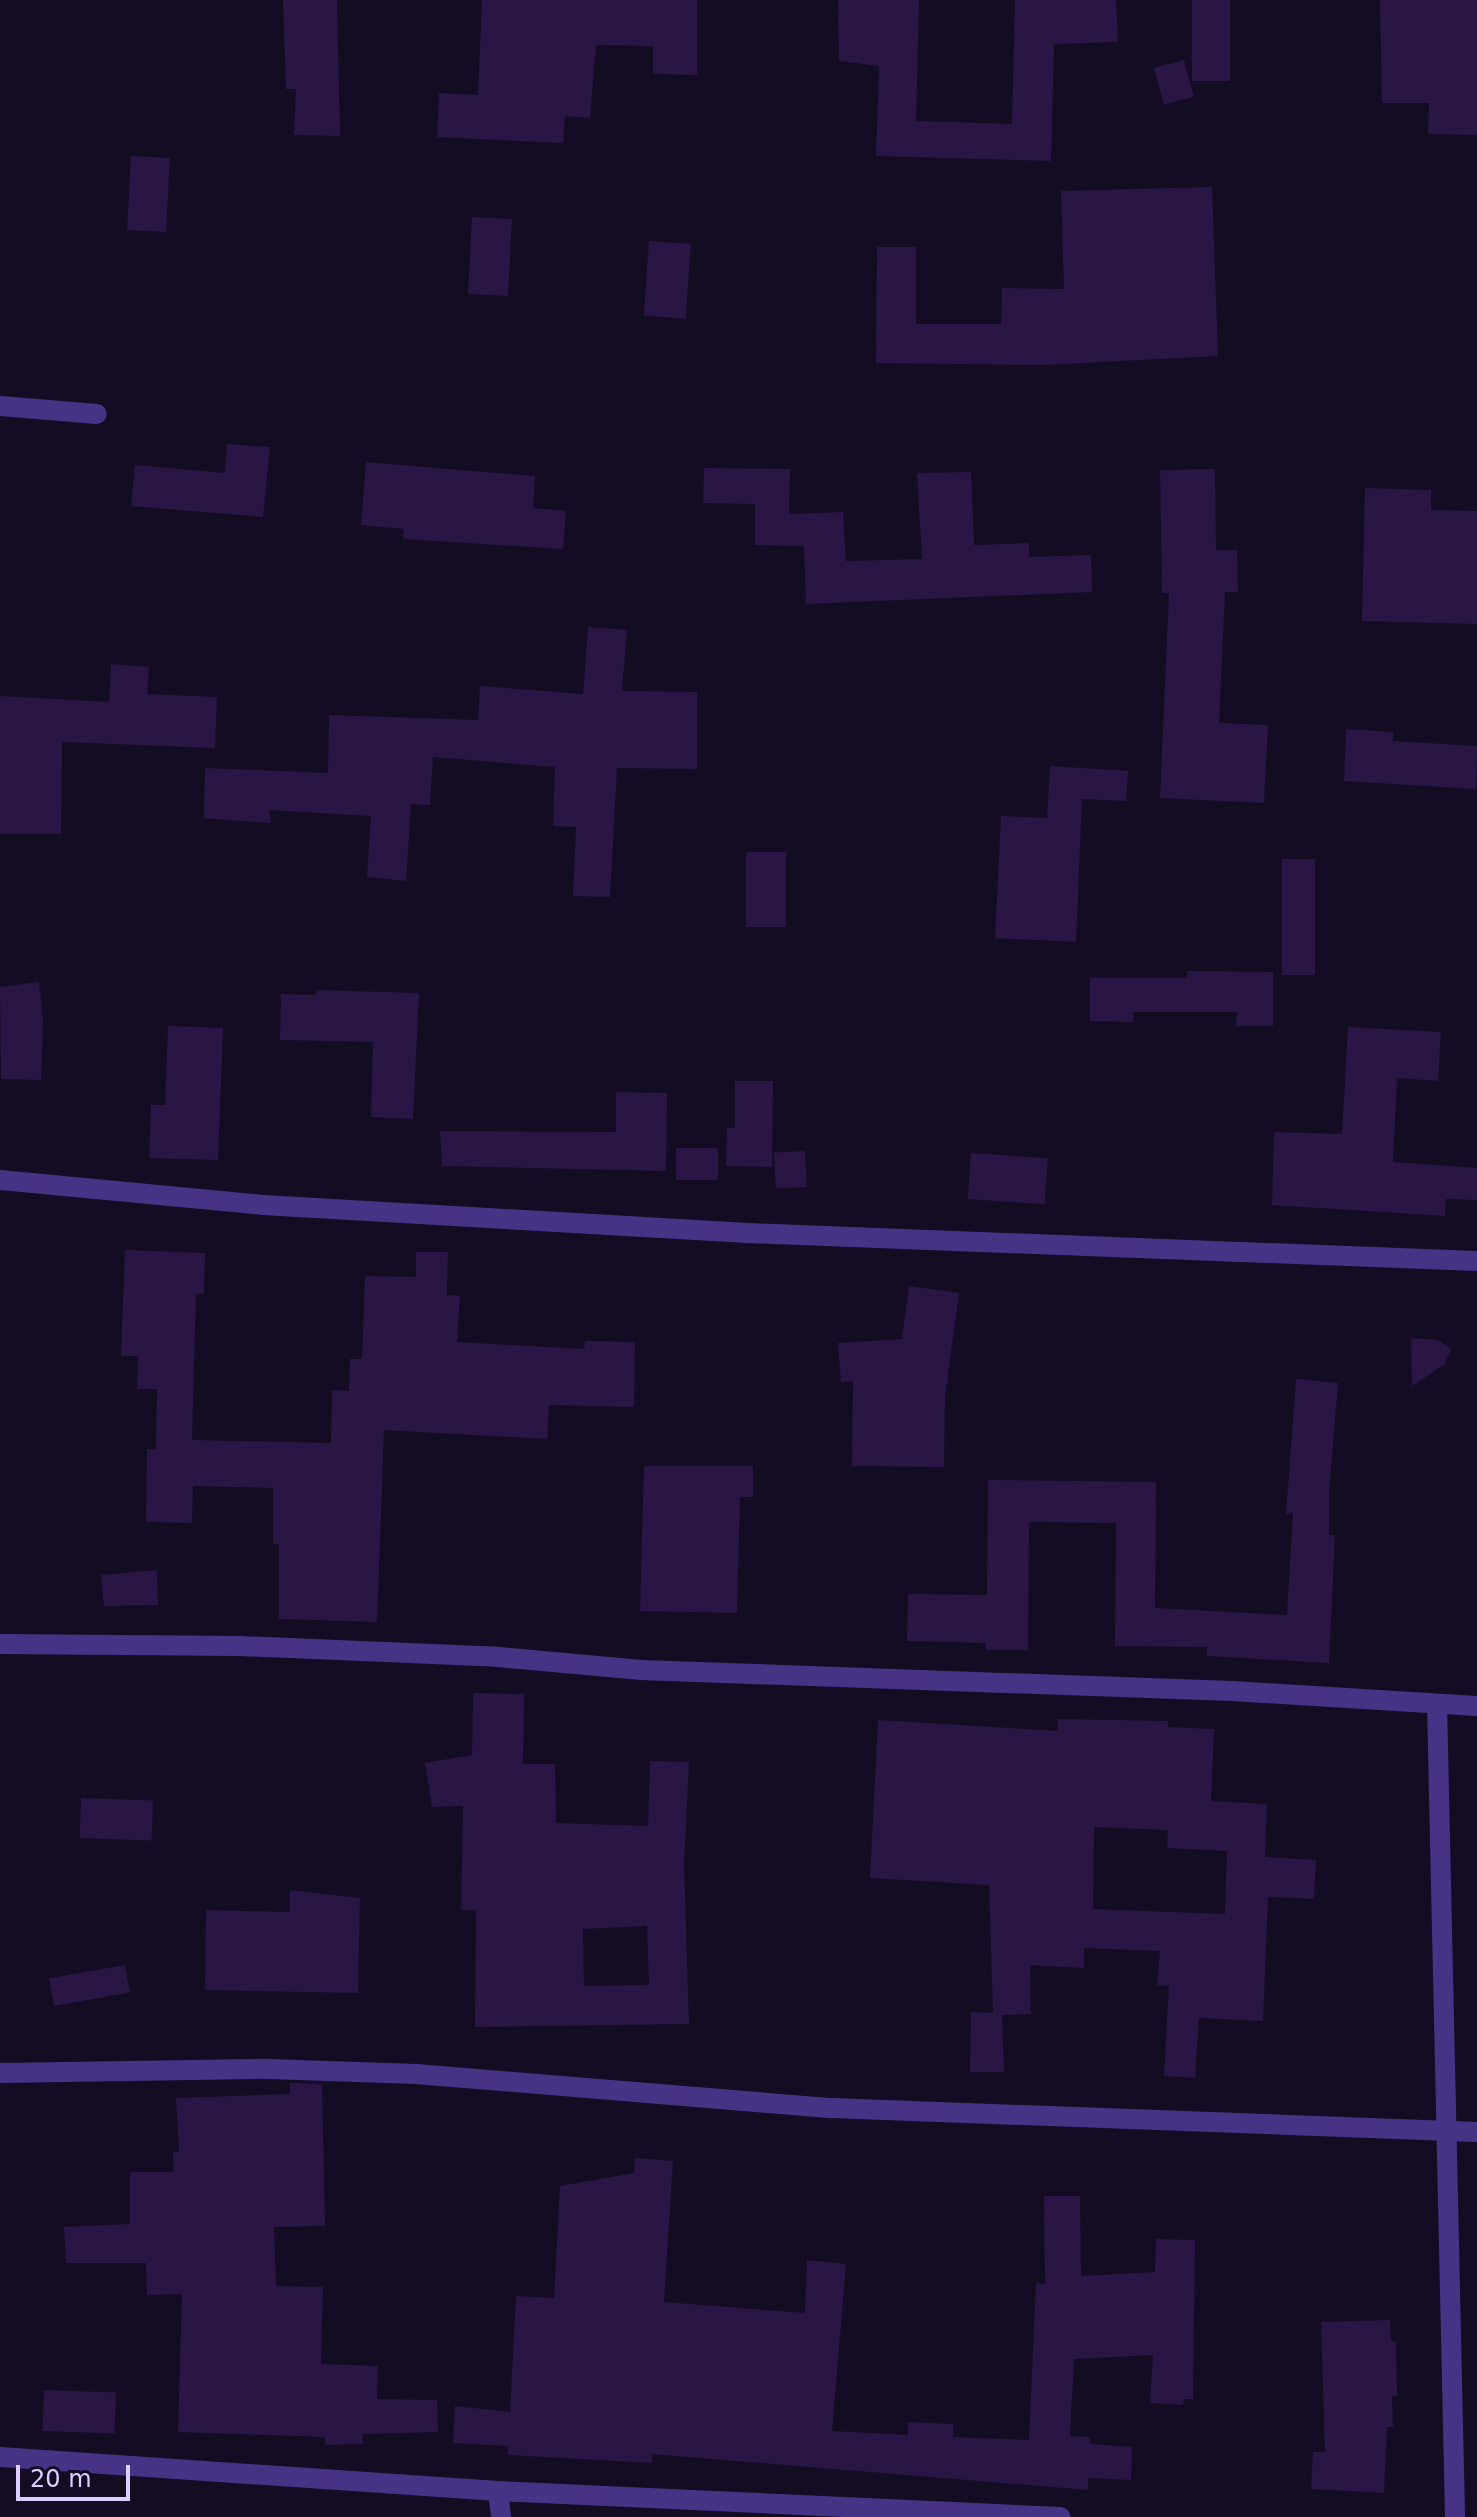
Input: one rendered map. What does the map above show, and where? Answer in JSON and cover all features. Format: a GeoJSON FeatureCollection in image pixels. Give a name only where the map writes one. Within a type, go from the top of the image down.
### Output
{"type":"FeatureCollection","features":[{"type":"Feature","properties":{"kind":"street"},"geometry":{"type":"LineString","coordinates":[[0,406],[97,414]]}},
{"type":"Feature","properties":{"kind":"street"},"geometry":{"type":"LineString","coordinates":[[0,1180],[263,1205],[715,1232],[1477,1261]]}},
{"type":"Feature","properties":{"kind":"street"},"geometry":{"type":"LineString","coordinates":[[0,1644],[240,1646],[498,1657],[641,1670],[1477,1706]]}},
{"type":"Feature","properties":{"kind":"street"},"geometry":{"type":"LineString","coordinates":[[1437,1704],[1450,2129],[1455,2517]]}},
{"type":"Feature","properties":{"kind":"street"},"geometry":{"type":"LineString","coordinates":[[0,2073],[268,2069],[401,2074],[832,2108],[1477,2132]]}},
{"type":"Feature","properties":{"kind":"street"},"geometry":{"type":"LineString","coordinates":[[0,2457],[498,2491],[1060,2517]]}},
{"type":"Feature","properties":{"kind":"street"},"geometry":{"type":"LineString","coordinates":[[498,2491],[501,2517]]}},
{"type":"Feature","properties":{"kind":"building"},"geometry":{"type":"Polygon","coordinates":[[[283,0],[337,0],[340,136],[294,135],[296,89],[286,89],[283,0]]]}},
{"type":"Feature","properties":{"kind":"building"},"geometry":{"type":"Polygon","coordinates":[[[482,0],[697,0],[697,75],[653,74],[653,46],[596,45],[590,118],[565,116],[563,143],[437,137],[439,93],[478,95],[482,0]]]}},
{"type":"Feature","properties":{"kind":"building"},"geometry":{"type":"Polygon","coordinates":[[[838,0],[919,0],[916,121],[1012,124],[1015,0],[1116,0],[1118,42],[1054,44],[1051,161],[876,156],[879,66],[839,61],[838,0]]]}},
{"type":"Feature","properties":{"kind":"building"},"geometry":{"type":"Polygon","coordinates":[[[1192,0],[1230,0],[1230,81],[1192,81],[1192,0]]]}},
{"type":"Feature","properties":{"kind":"building"},"geometry":{"type":"Polygon","coordinates":[[[1380,0],[1477,0],[1477,135],[1428,134],[1429,103],[1382,103],[1380,0]]]}},
{"type":"Feature","properties":{"kind":"building"},"geometry":{"type":"Polygon","coordinates":[[[1184,60],[1194,97],[1164,105],[1154,68],[1184,60]]]}},
{"type":"Feature","properties":{"kind":"building"},"geometry":{"type":"Polygon","coordinates":[[[131,156],[170,158],[166,232],[127,230],[131,156]]]}},
{"type":"Feature","properties":{"kind":"building"},"geometry":{"type":"Polygon","coordinates":[[[1212,187],[1218,356],[1043,365],[876,363],[877,247],[916,247],[916,324],[1001,324],[1002,288],[1064,289],[1061,191],[1212,187]]]}},
{"type":"Feature","properties":{"kind":"building"},"geometry":{"type":"Polygon","coordinates":[[[472,217],[512,219],[508,296],[468,294],[472,217]]]}},
{"type":"Feature","properties":{"kind":"building"},"geometry":{"type":"Polygon","coordinates":[[[649,241],[691,244],[686,319],[644,316],[649,241]]]}},
{"type":"Feature","properties":{"kind":"building"},"geometry":{"type":"Polygon","coordinates":[[[227,444],[270,447],[263,517],[131,506],[135,465],[225,473],[227,444]]]}},
{"type":"Feature","properties":{"kind":"building"},"geometry":{"type":"Polygon","coordinates":[[[366,462],[535,476],[533,508],[566,511],[563,549],[403,539],[404,529],[361,525],[366,462]]]}},
{"type":"Feature","properties":{"kind":"building"},"geometry":{"type":"Polygon","coordinates":[[[704,468],[790,469],[789,514],[843,512],[846,561],[922,559],[917,473],[971,472],[974,545],[1029,543],[1029,557],[1091,555],[1092,592],[806,604],[804,546],[755,545],[755,504],[703,503],[704,468]]]}},
{"type":"Feature","properties":{"kind":"building"},"geometry":{"type":"Polygon","coordinates":[[[1215,469],[1216,550],[1237,550],[1238,592],[1225,592],[1219,723],[1268,725],[1264,803],[1160,798],[1169,593],[1162,593],[1160,470],[1215,469]]]}},
{"type":"Feature","properties":{"kind":"building"},"geometry":{"type":"Polygon","coordinates":[[[1365,488],[1431,490],[1431,510],[1477,511],[1477,624],[1362,621],[1365,488]]]}},
{"type":"Feature","properties":{"kind":"building"},"geometry":{"type":"Polygon","coordinates":[[[588,627],[627,630],[622,691],[697,692],[697,769],[617,768],[610,897],[573,896],[576,827],[553,826],[555,767],[433,757],[430,805],[411,804],[406,881],[367,877],[371,816],[269,810],[271,823],[204,818],[205,768],[328,773],[329,715],[478,720],[480,686],[583,694],[588,627]]]}},
{"type":"Feature","properties":{"kind":"building"},"geometry":{"type":"Polygon","coordinates":[[[111,664],[149,667],[147,694],[217,697],[215,748],[62,742],[61,834],[0,834],[0,696],[109,702],[111,664]]]}},
{"type":"Feature","properties":{"kind":"building"},"geometry":{"type":"Polygon","coordinates":[[[1346,729],[1393,732],[1393,741],[1477,746],[1476,789],[1344,781],[1346,729]]]}},
{"type":"Feature","properties":{"kind":"building"},"geometry":{"type":"Polygon","coordinates":[[[1050,766],[1128,771],[1126,801],[1082,799],[1076,942],[995,938],[1001,816],[1047,818],[1050,766]]]}},
{"type":"Feature","properties":{"kind":"building"},"geometry":{"type":"Polygon","coordinates":[[[746,852],[786,852],[786,927],[746,927],[746,852]]]}},
{"type":"Feature","properties":{"kind":"building"},"geometry":{"type":"Polygon","coordinates":[[[1282,859],[1315,859],[1315,975],[1282,975],[1282,859]]]}},
{"type":"Feature","properties":{"kind":"building"},"geometry":{"type":"Polygon","coordinates":[[[1187,971],[1273,972],[1273,1026],[1236,1026],[1237,1012],[1133,1012],[1134,1022],[1090,1021],[1090,978],[1187,978],[1187,971]]]}},
{"type":"Feature","properties":{"kind":"building"},"geometry":{"type":"Polygon","coordinates":[[[39,982],[43,1020],[41,1080],[1,1079],[0,987],[39,982]]]}},
{"type":"Feature","properties":{"kind":"building"},"geometry":{"type":"Polygon","coordinates":[[[317,990],[419,993],[413,1119],[371,1117],[373,1042],[280,1040],[281,994],[316,995],[317,990]]]}},
{"type":"Feature","properties":{"kind":"building"},"geometry":{"type":"Polygon","coordinates":[[[168,1026],[223,1028],[218,1160],[149,1158],[151,1105],[165,1105],[168,1026]]]}},
{"type":"Feature","properties":{"kind":"building"},"geometry":{"type":"Polygon","coordinates":[[[1348,1027],[1441,1032],[1438,1081],[1397,1078],[1393,1162],[1477,1168],[1477,1200],[1446,1199],[1445,1216],[1272,1205],[1274,1132],[1342,1134],[1348,1027]]]}},
{"type":"Feature","properties":{"kind":"building"},"geometry":{"type":"Polygon","coordinates":[[[735,1081],[773,1081],[772,1167],[726,1166],[727,1128],[735,1128],[735,1081]]]}},
{"type":"Feature","properties":{"kind":"building"},"geometry":{"type":"Polygon","coordinates":[[[616,1092],[667,1093],[666,1171],[442,1166],[440,1131],[616,1132],[616,1092]]]}},
{"type":"Feature","properties":{"kind":"building"},"geometry":{"type":"Polygon","coordinates":[[[676,1148],[718,1148],[718,1180],[676,1180],[676,1148]]]}},
{"type":"Feature","properties":{"kind":"building"},"geometry":{"type":"Polygon","coordinates":[[[805,1151],[807,1187],[776,1189],[774,1153],[805,1151]]]}},
{"type":"Feature","properties":{"kind":"building"},"geometry":{"type":"Polygon","coordinates":[[[971,1153],[1048,1158],[1045,1204],[968,1199],[971,1153]]]}},
{"type":"Feature","properties":{"kind":"building"},"geometry":{"type":"Polygon","coordinates":[[[125,1250],[205,1253],[204,1294],[196,1294],[192,1440],[331,1443],[332,1390],[349,1391],[350,1359],[362,1359],[365,1276],[416,1277],[416,1252],[448,1252],[447,1295],[460,1296],[457,1342],[584,1349],[585,1341],[635,1342],[634,1407],[549,1405],[547,1439],[384,1430],[377,1622],[279,1619],[279,1544],[273,1544],[273,1488],[193,1486],[192,1523],[146,1522],[147,1449],[156,1449],[157,1389],[137,1389],[138,1356],[121,1356],[125,1250]]]}},
{"type":"Feature","properties":{"kind":"building"},"geometry":{"type":"Polygon","coordinates":[[[909,1286],[959,1293],[945,1397],[944,1467],[852,1466],[853,1381],[841,1382],[838,1343],[902,1339],[909,1286]]]}},
{"type":"Feature","properties":{"kind":"building"},"geometry":{"type":"Polygon","coordinates":[[[1411,1338],[1438,1340],[1451,1349],[1445,1364],[1412,1386],[1411,1338]]]}},
{"type":"Feature","properties":{"kind":"building"},"geometry":{"type":"Polygon","coordinates":[[[1296,1379],[1338,1383],[1329,1493],[1329,1535],[1335,1535],[1329,1663],[1207,1656],[1207,1647],[1115,1646],[1116,1523],[1029,1522],[1028,1650],[986,1650],[986,1643],[907,1641],[908,1594],[987,1595],[988,1480],[1156,1482],[1155,1608],[1287,1615],[1293,1512],[1286,1514],[1296,1379]]]}},
{"type":"Feature","properties":{"kind":"building"},"geometry":{"type":"Polygon","coordinates":[[[644,1466],[753,1466],[753,1497],[740,1497],[737,1613],[640,1611],[644,1466]]]}},
{"type":"Feature","properties":{"kind":"building"},"geometry":{"type":"Polygon","coordinates":[[[157,1570],[158,1605],[104,1606],[101,1575],[157,1570]]]}},
{"type":"Feature","properties":{"kind":"building"},"geometry":{"type":"Polygon","coordinates":[[[473,1693],[524,1694],[523,1764],[555,1764],[556,1823],[648,1826],[650,1761],[689,1762],[684,1865],[689,2024],[475,2027],[476,1910],[461,1910],[463,1806],[432,1807],[425,1763],[472,1755],[473,1693]],[[647,1926],[583,1929],[584,1986],[649,1985],[647,1926]]]}},
{"type":"Feature","properties":{"kind":"building"},"geometry":{"type":"Polygon","coordinates":[[[1058,1719],[1168,1721],[1168,1727],[1214,1729],[1211,1801],[1267,1804],[1265,1857],[1316,1860],[1314,1899],[1268,1897],[1263,2021],[1199,2018],[1195,2078],[1164,2076],[1169,1986],[1157,1985],[1160,1951],[1084,1948],[1084,1968],[1030,1965],[1031,2014],[1002,2015],[1004,2072],[970,2072],[971,2012],[993,2013],[989,1885],[870,1878],[878,1720],[1058,1731],[1058,1719]],[[1094,1827],[1093,1909],[1225,1914],[1227,1851],[1167,1848],[1168,1830],[1094,1827]]]}},
{"type":"Feature","properties":{"kind":"building"},"geometry":{"type":"Polygon","coordinates":[[[81,1798],[153,1801],[152,1840],[80,1838],[81,1798]]]}},
{"type":"Feature","properties":{"kind":"building"},"geometry":{"type":"Polygon","coordinates":[[[290,1890],[360,1898],[358,1993],[205,1990],[206,1910],[290,1912],[290,1890]]]}},
{"type":"Feature","properties":{"kind":"building"},"geometry":{"type":"Polygon","coordinates":[[[125,1965],[130,1993],[54,2006],[49,1978],[125,1965]]]}},
{"type":"Feature","properties":{"kind":"building"},"geometry":{"type":"Polygon","coordinates":[[[290,2083],[322,2084],[325,2226],[274,2227],[276,2286],[323,2287],[321,2364],[378,2366],[377,2399],[437,2400],[438,2432],[362,2434],[363,2444],[325,2445],[325,2437],[178,2432],[182,2294],[147,2295],[146,2263],[66,2263],[64,2227],[130,2224],[130,2172],[174,2172],[173,2152],[179,2152],[176,2098],[290,2094],[290,2083]]]}},
{"type":"Feature","properties":{"kind":"building"},"geometry":{"type":"Polygon","coordinates":[[[635,2158],[673,2161],[664,2302],[805,2313],[807,2260],[846,2264],[832,2431],[908,2435],[908,2422],[953,2424],[953,2437],[1029,2440],[1036,2283],[1045,2284],[1044,2196],[1080,2196],[1081,2276],[1155,2272],[1156,2239],[1195,2240],[1193,2399],[1184,2399],[1183,2405],[1150,2403],[1153,2355],[1074,2359],[1070,2436],[1090,2437],[1090,2444],[1132,2447],[1131,2480],[1088,2478],[1088,2490],[652,2454],[652,2463],[508,2455],[508,2446],[453,2443],[455,2406],[510,2412],[516,2296],[554,2298],[560,2186],[634,2173],[635,2158]]]}},
{"type":"Feature","properties":{"kind":"building"},"geometry":{"type":"Polygon","coordinates":[[[1390,2320],[1391,2341],[1396,2342],[1397,2396],[1392,2396],[1393,2427],[1387,2427],[1384,2493],[1311,2489],[1313,2452],[1325,2452],[1321,2322],[1390,2320]]]}},
{"type":"Feature","properties":{"kind":"building"},"geometry":{"type":"Polygon","coordinates":[[[44,2390],[116,2393],[115,2433],[43,2431],[44,2390]]]}}]}
